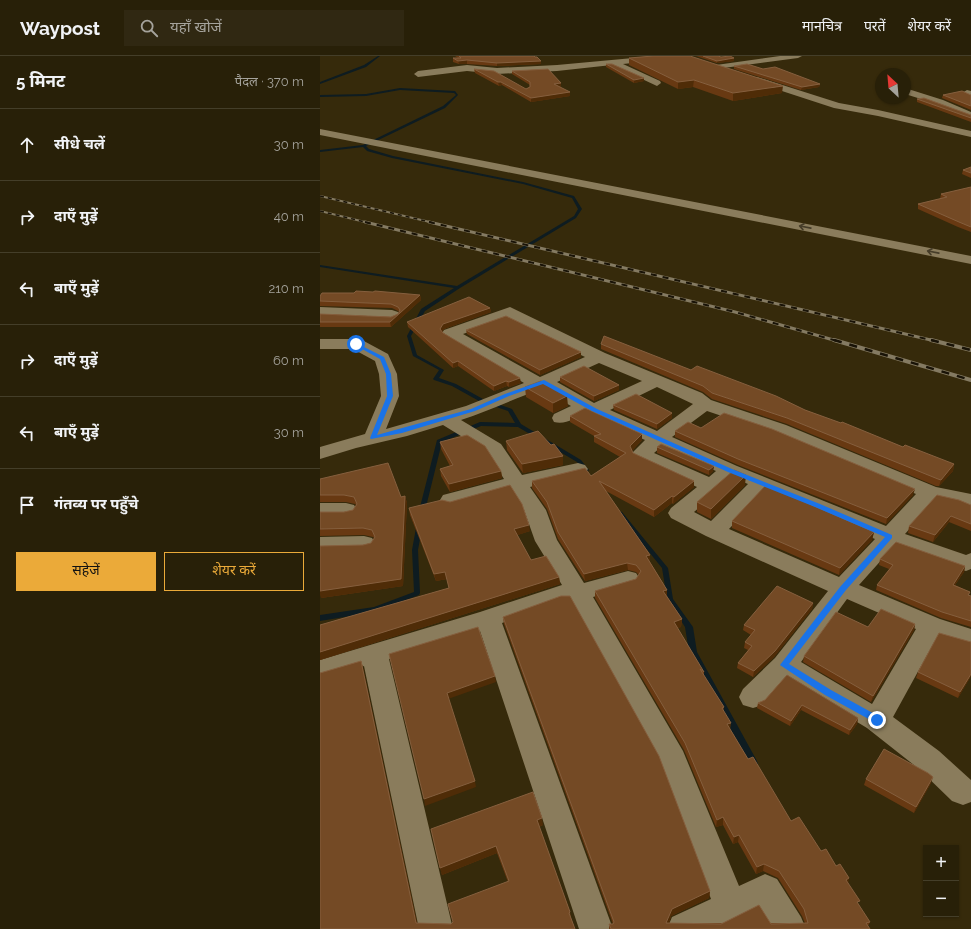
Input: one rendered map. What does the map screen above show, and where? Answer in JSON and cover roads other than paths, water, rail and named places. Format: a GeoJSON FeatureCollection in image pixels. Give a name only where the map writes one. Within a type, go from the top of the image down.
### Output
{"type":"FeatureCollection","features":[{"type":"Feature","properties":{"kind":"street"},"geometry":{"type":"LineString","coordinates":[[750,56],[764,60]]}},
{"type":"Feature","properties":{"kind":"street"},"geometry":{"type":"LineString","coordinates":[[798,56],[712,66],[837,106],[891,116],[971,134]]}},
{"type":"Feature","properties":{"kind":"street"},"geometry":{"type":"LineString","coordinates":[[418,74],[467,68],[497,71],[525,68],[557,68],[683,57]]}},
{"type":"Feature","properties":{"kind":"street"},"geometry":{"type":"LineString","coordinates":[[477,60],[486,69]]}},
{"type":"Feature","properties":{"kind":"street"},"geometry":{"type":"LineString","coordinates":[[516,60],[525,68]]}},
{"type":"Feature","properties":{"kind":"street"},"geometry":{"type":"LineString","coordinates":[[614,63],[657,84]]}},
{"type":"Feature","properties":{"kind":"street"},"geometry":{"type":"LineString","coordinates":[[497,71],[507,78]]}},
{"type":"Feature","properties":{"kind":"street"},"geometry":{"type":"LineString","coordinates":[[911,93],[940,102],[971,115]]}},
{"type":"Feature","properties":{"kind":"street"},"geometry":{"type":"LineString","coordinates":[[320,125],[971,248]]}},
{"type":"Feature","properties":{"kind":"street"},"geometry":{"type":"LineString","coordinates":[[320,132],[971,260]]}},
{"type":"Feature","properties":{"kind":"street"},"geometry":{"type":"LineString","coordinates":[[320,312],[392,315]]}},
{"type":"Feature","properties":{"kind":"street"},"geometry":{"type":"LineString","coordinates":[[971,501],[930,492],[779,429],[705,404],[696,397],[599,357],[517,318],[510,312],[450,333],[590,408],[658,439],[889,536],[966,563],[971,561]]}},
{"type":"Feature","properties":{"kind":"street"},"geometry":{"type":"LineString","coordinates":[[320,344],[356,344],[382,358],[388,374],[390,396],[373,438]]}},
{"type":"Feature","properties":{"kind":"street"},"geometry":{"type":"LineString","coordinates":[[320,453],[351,443],[473,410],[507,395],[541,383],[599,357]]}},
{"type":"Feature","properties":{"kind":"street"},"geometry":{"type":"LineString","coordinates":[[561,418],[590,408],[656,381]]}},
{"type":"Feature","properties":{"kind":"street"},"geometry":{"type":"LineString","coordinates":[[705,404],[658,439],[641,454],[711,486]]}},
{"type":"Feature","properties":{"kind":"street"},"geometry":{"type":"LineString","coordinates":[[445,418],[494,448],[535,510],[546,542],[558,558],[579,593],[673,760],[730,905]]}},
{"type":"Feature","properties":{"kind":"street"},"geometry":{"type":"LineString","coordinates":[[450,500],[517,482],[578,469]]}},
{"type":"Feature","properties":{"kind":"street"},"geometry":{"type":"LineString","coordinates":[[730,470],[679,513],[714,531],[843,588],[931,625],[971,639]]}},
{"type":"Feature","properties":{"kind":"street"},"geometry":{"type":"LineString","coordinates":[[714,531],[762,483]]}},
{"type":"Feature","properties":{"kind":"street"},"geometry":{"type":"LineString","coordinates":[[753,697],[784,665],[843,588],[930,492]]}},
{"type":"Feature","properties":{"kind":"street"},"geometry":{"type":"LineString","coordinates":[[320,510],[346,510]]}},
{"type":"Feature","properties":{"kind":"street"},"geometry":{"type":"LineString","coordinates":[[320,544],[364,543]]}},
{"type":"Feature","properties":{"kind":"street"},"geometry":{"type":"LineString","coordinates":[[320,670],[488,619],[559,594],[579,593],[628,579]]}},
{"type":"Feature","properties":{"kind":"street"},"geometry":{"type":"LineString","coordinates":[[488,619],[596,929]]}},
{"type":"Feature","properties":{"kind":"street"},"geometry":{"type":"LineString","coordinates":[[877,720],[931,625]]}},
{"type":"Feature","properties":{"kind":"street"},"geometry":{"type":"LineString","coordinates":[[375,654],[436,929]]}},
{"type":"Feature","properties":{"kind":"street"},"geometry":{"type":"LineString","coordinates":[[784,665],[877,720],[929,760],[963,792]]}},
{"type":"Feature","properties":{"kind":"street"},"geometry":{"type":"LineString","coordinates":[[684,929],[730,905],[765,890],[789,929]]}},
{"type":"Feature","properties":{"kind":"waterway"},"geometry":{"type":"LineString","coordinates":[[320,83],[365,66],[379,56]]}},
{"type":"Feature","properties":{"kind":"waterway"},"geometry":{"type":"LineString","coordinates":[[320,96],[366,95],[400,89],[455,92],[457,95],[444,107],[364,146]]}},
{"type":"Feature","properties":{"kind":"waterway"},"geometry":{"type":"LineString","coordinates":[[320,151],[364,146]]}},
{"type":"Feature","properties":{"kind":"waterway"},"geometry":{"type":"LineString","coordinates":[[364,146],[368,150],[392,157],[523,183],[573,197],[580,209],[575,217],[458,287]]}},
{"type":"Feature","properties":{"kind":"waterway"},"geometry":{"type":"LineString","coordinates":[[320,266],[458,287]]}},
{"type":"Feature","properties":{"kind":"waterway"},"geometry":{"type":"LineString","coordinates":[[458,287],[423,310],[409,336],[415,356],[442,370],[436,379],[454,385],[481,400],[510,410],[519,425]]}},
{"type":"Feature","properties":{"kind":"waterway"},"geometry":{"type":"LineString","coordinates":[[422,511],[439,441],[480,424],[519,425]]}},
{"type":"Feature","properties":{"kind":"waterway"},"geometry":{"type":"LineString","coordinates":[[519,425],[579,461],[586,470]]}},
{"type":"Feature","properties":{"kind":"waterway"},"geometry":{"type":"LineString","coordinates":[[620,513],[665,568],[670,599],[689,627],[693,652],[754,764]]}},
{"type":"Feature","properties":{"kind":"waterway"},"geometry":{"type":"LineString","coordinates":[[320,618],[375,609],[417,593],[415,550],[419,528]]}},
{"type":"Feature","properties":{"kind":"railway"},"geometry":{"type":"LineString","coordinates":[[320,196],[434,223]]}},
{"type":"Feature","properties":{"kind":"railway"},"geometry":{"type":"LineString","coordinates":[[320,211],[369,223]]}},
{"type":"Feature","properties":{"kind":"railway"},"geometry":{"type":"LineString","coordinates":[[365,222],[735,312],[837,341]]}},
{"type":"Feature","properties":{"kind":"railway"},"geometry":{"type":"LineString","coordinates":[[429,222],[935,341]]}},
{"type":"Feature","properties":{"kind":"railway"},"geometry":{"type":"LineString","coordinates":[[834,340],[971,380]]}},
{"type":"Feature","properties":{"kind":"railway"},"geometry":{"type":"LineString","coordinates":[[931,340],[935,341]]}},
{"type":"Feature","properties":{"kind":"railway"},"geometry":{"type":"LineString","coordinates":[[935,341],[971,350]]}}]}
